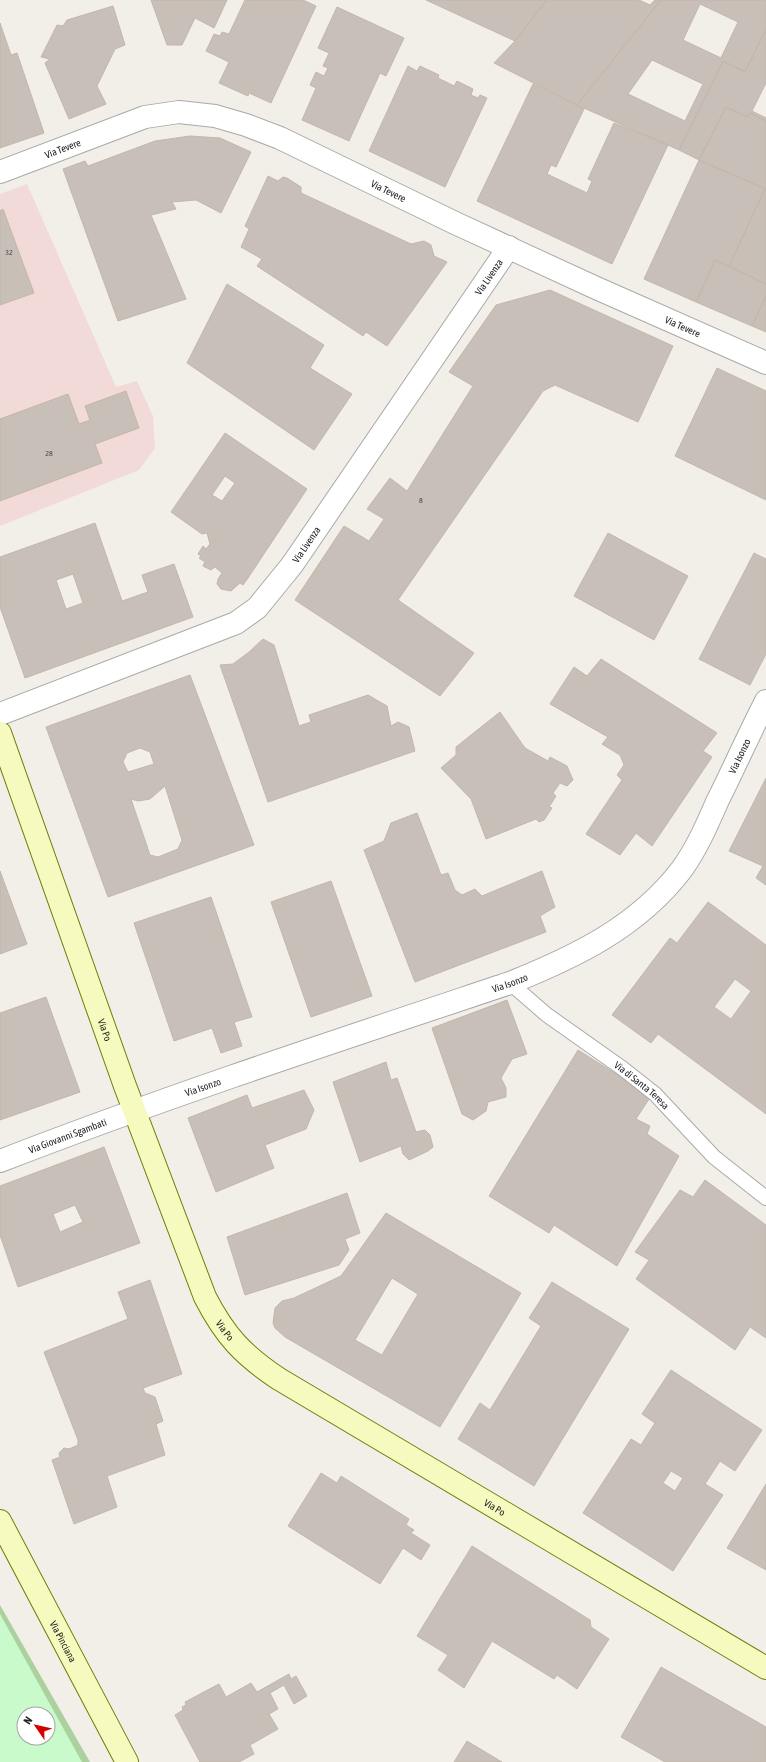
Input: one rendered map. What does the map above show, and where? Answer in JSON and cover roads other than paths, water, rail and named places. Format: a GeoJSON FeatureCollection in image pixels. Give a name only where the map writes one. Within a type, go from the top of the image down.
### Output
{"type":"FeatureCollection","features":[{"type":"Feature","properties":{"kind":"street","name":"Via Tevere"},"geometry":{"type":"LineString","coordinates":[[0,172],[145,117],[164,114],[193,113],[246,125],[280,138],[594,287],[766,363]]}},
{"type":"Feature","properties":{"kind":"street","name":"Via Livenza"},"geometry":{"type":"LineString","coordinates":[[0,714],[236,623],[257,608],[292,566],[509,247]]}},
{"type":"Feature","properties":{"kind":"street","name":"Via Isonzo"},"geometry":{"type":"LineString","coordinates":[[134,1111],[510,983],[569,957],[606,938],[650,904],[683,867],[692,852],[766,701]]}},
{"type":"Feature","properties":{"kind":"street","name":"Via Po"},"geometry":{"type":"LineString","coordinates":[[0,733],[134,1111],[205,1297],[219,1323],[230,1338],[247,1356],[279,1379],[766,1668]]}},
{"type":"Feature","properties":{"kind":"street","name":"Via Giovanni Sgambati"},"geometry":{"type":"LineString","coordinates":[[0,1161],[134,1111]]}},
{"type":"Feature","properties":{"kind":"street","name":"Via Pinciana"},"geometry":{"type":"LineString","coordinates":[[0,1521],[127,1762]]}},
{"type":"Feature","properties":{"kind":"lane","name":"Via di Santa Teresa"},"geometry":{"type":"LineString","coordinates":[[510,983],[547,1015],[622,1068],[655,1094],[714,1157],[766,1198]]}}]}
